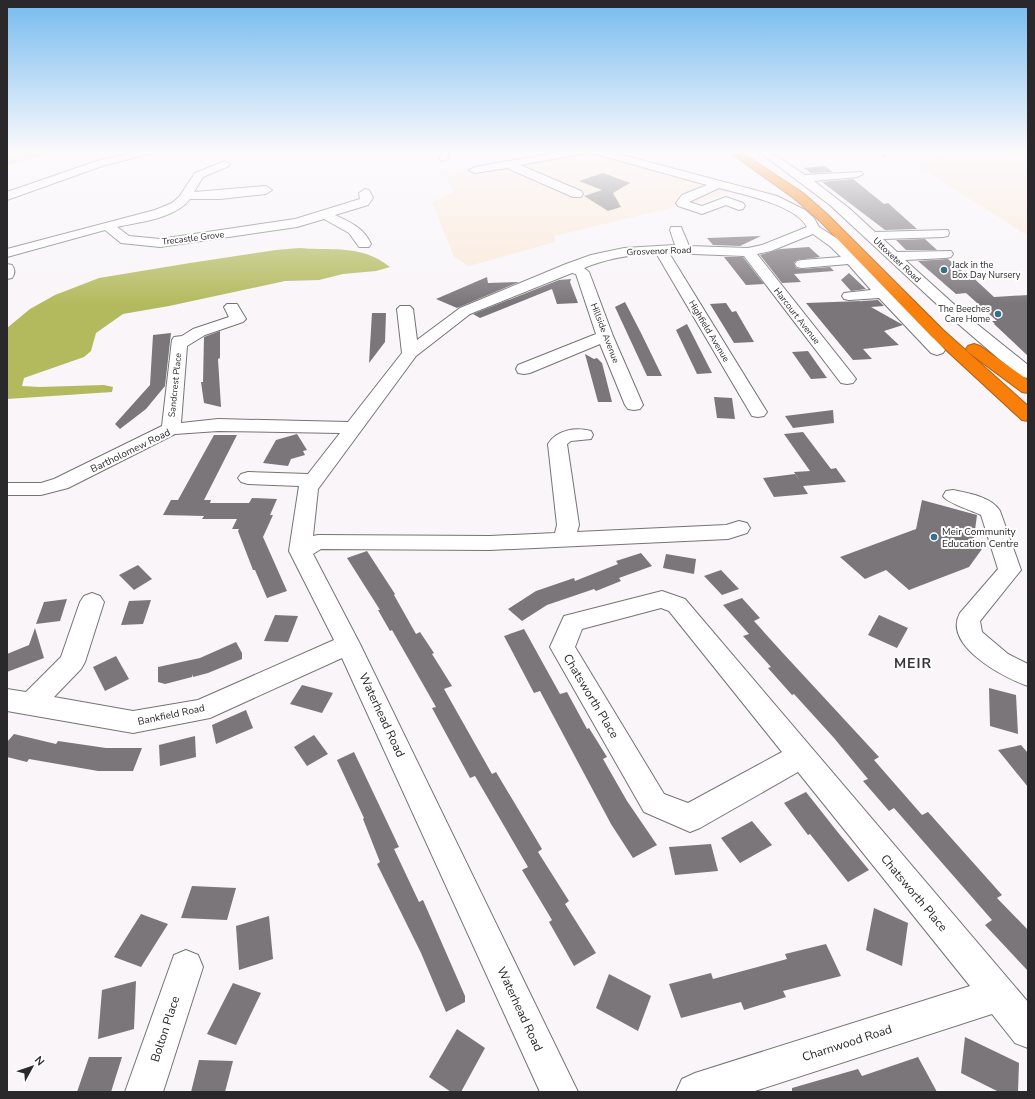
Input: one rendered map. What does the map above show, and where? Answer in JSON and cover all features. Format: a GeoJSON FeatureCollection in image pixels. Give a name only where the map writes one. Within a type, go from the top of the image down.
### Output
{"type":"FeatureCollection","features":[{"type":"Feature","properties":{"kind":"highway"},"geometry":{"type":"LineString","coordinates":[[805,202],[937,333],[1028,398]]}},
{"type":"Feature","properties":{"kind":"highway"},"geometry":{"type":"LineString","coordinates":[[816,202],[832,215],[1028,416]]}},
{"type":"Feature","properties":{"kind":"highway"},"geometry":{"type":"LineString","coordinates":[[973,358],[1028,388]]}},
{"type":"Feature","properties":{"kind":"highway"},"geometry":{"type":"LineString","coordinates":[[973,358],[1028,430]]}},
{"type":"Feature","properties":{"kind":"street"},"geometry":{"type":"LineString","coordinates":[[7,253],[44,242],[159,213],[176,206],[180,202]]}},
{"type":"Feature","properties":{"kind":"street","name":"Trecastle Grove"},"geometry":{"type":"LineString","coordinates":[[108,226],[116,234],[126,240],[160,243],[289,224],[326,215],[363,202]]}},
{"type":"Feature","properties":{"kind":"street"},"geometry":{"type":"LineString","coordinates":[[683,202],[702,210],[723,202]]}},
{"type":"Feature","properties":{"kind":"street"},"geometry":{"type":"LineString","coordinates":[[729,202],[739,206]]}},
{"type":"Feature","properties":{"kind":"street"},"geometry":{"type":"LineString","coordinates":[[781,202],[801,212],[810,221],[814,229],[836,244],[937,350]]}},
{"type":"Feature","properties":{"kind":"street","name":"Uttoxeter Road"},"geometry":{"type":"LineString","coordinates":[[831,202],[856,221],[957,316],[1028,373]]}},
{"type":"Feature","properties":{"kind":"street"},"geometry":{"type":"LineString","coordinates":[[326,215],[356,232],[362,238],[364,244]]}},
{"type":"Feature","properties":{"kind":"street","name":"Grosvenor Road"},"geometry":{"type":"LineString","coordinates":[[410,353],[465,311],[571,267],[612,254],[660,249],[748,252],[766,248],[814,229]]}},
{"type":"Feature","properties":{"kind":"street"},"geometry":{"type":"LineString","coordinates":[[676,230],[683,249]]}},
{"type":"Feature","properties":{"kind":"street"},"geometry":{"type":"LineString","coordinates":[[871,236],[943,233]]}},
{"type":"Feature","properties":{"kind":"street","name":"Highfield Avenue"},"geometry":{"type":"LineString","coordinates":[[660,249],[758,412]]}},
{"type":"Feature","properties":{"kind":"street","name":"Harcourt Avenue"},"geometry":{"type":"LineString","coordinates":[[748,252],[847,379]]}},
{"type":"Feature","properties":{"kind":"street"},"geometry":{"type":"LineString","coordinates":[[893,256],[946,254]]}},
{"type":"Feature","properties":{"kind":"street"},"geometry":{"type":"LineString","coordinates":[[802,264],[852,260]]}},
{"type":"Feature","properties":{"kind":"street","name":"Hillside Avenue"},"geometry":{"type":"LineString","coordinates":[[571,267],[582,272],[605,336],[634,405]]}},
{"type":"Feature","properties":{"kind":"street"},"geometry":{"type":"LineString","coordinates":[[7,268],[7,275]]}},
{"type":"Feature","properties":{"kind":"street"},"geometry":{"type":"LineString","coordinates":[[849,296],[883,293]]}},
{"type":"Feature","properties":{"kind":"street","name":"Sandcrest Place"},"geometry":{"type":"LineString","coordinates":[[171,429],[180,342],[198,332],[238,319],[232,307]]}},
{"type":"Feature","properties":{"kind":"street"},"geometry":{"type":"LineString","coordinates":[[300,551],[308,488],[410,353],[405,309]]}},
{"type":"Feature","properties":{"kind":"street"},"geometry":{"type":"LineString","coordinates":[[524,369],[605,336]]}},
{"type":"Feature","properties":{"kind":"street"},"geometry":{"type":"LineString","coordinates":[[902,338],[925,337]]}},
{"type":"Feature","properties":{"kind":"street","name":"Bartholomew Road"},"geometry":{"type":"LineString","coordinates":[[7,489],[41,489],[60,484],[171,429],[218,425],[353,428]]}},
{"type":"Feature","properties":{"kind":"street"},"geometry":{"type":"LineString","coordinates":[[553,541],[563,539],[568,525],[557,444],[559,440],[566,436],[584,435]]}},
{"type":"Feature","properties":{"kind":"street"},"geometry":{"type":"LineString","coordinates":[[248,478],[314,480]]}},
{"type":"Feature","properties":{"kind":"street"},"geometry":{"type":"LineString","coordinates":[[953,496],[975,503],[990,511],[1010,570],[968,619],[970,636],[999,661],[1028,676]]}},
{"type":"Feature","properties":{"kind":"street"},"geometry":{"type":"LineString","coordinates":[[300,551],[318,542],[490,543],[553,541],[728,532],[739,528]]}},
{"type":"Feature","properties":{"kind":"street","name":"Waterhead Road"},"geometry":{"type":"LineString","coordinates":[[300,551],[348,644],[560,1092]]}},
{"type":"Feature","properties":{"kind":"street","name":"Chatsworth Place"},"geometry":{"type":"LineString","coordinates":[[800,756],[690,818],[654,803],[562,647],[573,622],[662,599],[677,605],[800,756],[1028,1030]]}},
{"type":"Feature","properties":{"kind":"street"},"geometry":{"type":"LineString","coordinates":[[19,702],[72,662],[92,602]]}},
{"type":"Feature","properties":{"kind":"street","name":"Bankfield Road"},"geometry":{"type":"LineString","coordinates":[[19,702],[133,722],[201,710],[348,644]]}},
{"type":"Feature","properties":{"kind":"street","name":"Bolton Place"},"geometry":{"type":"LineString","coordinates":[[144,1092],[186,967]]}},
{"type":"Feature","properties":{"kind":"street","name":"Charnwood Road"},"geometry":{"type":"LineString","coordinates":[[695,1092],[999,994]]}},
{"type":"Feature","properties":{"kind":"shaded area"},"geometry":{"type":"Polygon","coordinates":[[[432,202],[695,202],[554,236],[555,242],[469,266],[454,257],[432,202]]]}},
{"type":"Feature","properties":{"kind":"shaded area"},"geometry":{"type":"Polygon","coordinates":[[[975,202],[1028,202],[1028,236],[975,202]]]}},
{"type":"Feature","properties":{"kind":"green space"},"geometry":{"type":"Polygon","coordinates":[[[299,248],[335,249],[357,252],[379,260],[390,267],[376,271],[343,274],[319,280],[285,281],[169,306],[123,314],[96,333],[91,351],[84,357],[24,378],[22,386],[39,387],[104,385],[113,387],[112,392],[7,399],[7,328],[30,309],[55,295],[99,278],[276,250],[299,248]]]}},
{"type":"Feature","properties":{"kind":"building"},"geometry":{"type":"Polygon","coordinates":[[[594,202],[618,202],[621,207],[608,211],[594,202]]]}},
{"type":"Feature","properties":{"kind":"building"},"geometry":{"type":"Polygon","coordinates":[[[849,202],[888,203],[917,229],[885,230],[849,202]]]}},
{"type":"Feature","properties":{"kind":"building"},"geometry":{"type":"Polygon","coordinates":[[[761,236],[740,246],[713,245],[707,238],[761,236]]]}},
{"type":"Feature","properties":{"kind":"building"},"geometry":{"type":"Polygon","coordinates":[[[925,239],[937,250],[906,250],[896,240],[925,239]]]}},
{"type":"Feature","properties":{"kind":"building"},"geometry":{"type":"Polygon","coordinates":[[[809,247],[820,257],[797,260],[794,263],[796,268],[830,267],[834,271],[794,274],[801,282],[782,283],[760,255],[780,249],[809,247]]]}},
{"type":"Feature","properties":{"kind":"building"},"geometry":{"type":"Polygon","coordinates":[[[724,257],[743,257],[764,284],[746,285],[724,257]]]}},
{"type":"Feature","properties":{"kind":"building"},"geometry":{"type":"Polygon","coordinates":[[[948,259],[962,271],[966,271],[994,297],[1028,295],[1028,356],[992,321],[997,321],[966,293],[956,294],[918,261],[948,259]]]}},
{"type":"Feature","properties":{"kind":"building"},"geometry":{"type":"Polygon","coordinates":[[[849,273],[866,289],[851,291],[841,280],[849,273]]]}},
{"type":"Feature","properties":{"kind":"building"},"geometry":{"type":"Polygon","coordinates":[[[487,277],[488,283],[519,282],[457,308],[436,299],[487,277]]]}},
{"type":"Feature","properties":{"kind":"building"},"geometry":{"type":"Polygon","coordinates":[[[571,279],[570,282],[578,303],[557,304],[552,289],[480,318],[473,314],[559,280],[571,279]]]}},
{"type":"Feature","properties":{"kind":"building"},"geometry":{"type":"Polygon","coordinates":[[[878,300],[884,306],[871,307],[903,325],[884,331],[899,345],[863,349],[872,359],[853,360],[806,303],[862,302],[861,301],[878,300]]]}},
{"type":"Feature","properties":{"kind":"building"},"geometry":{"type":"Polygon","coordinates":[[[625,302],[662,376],[647,376],[615,307],[625,302]]]}},
{"type":"Feature","properties":{"kind":"building"},"geometry":{"type":"Polygon","coordinates":[[[726,303],[732,312],[736,311],[754,342],[734,343],[710,304],[726,303]]]}},
{"type":"Feature","properties":{"kind":"building"},"geometry":{"type":"Polygon","coordinates":[[[372,313],[386,313],[385,342],[369,363],[372,313]]]}},
{"type":"Feature","properties":{"kind":"building"},"geometry":{"type":"Polygon","coordinates":[[[687,324],[712,373],[697,374],[676,330],[687,324]]]}},
{"type":"Feature","properties":{"kind":"building"},"geometry":{"type":"Polygon","coordinates":[[[220,331],[220,358],[218,359],[221,407],[204,403],[201,382],[203,382],[204,337],[220,331]]]}},
{"type":"Feature","properties":{"kind":"building"},"geometry":{"type":"Polygon","coordinates":[[[171,333],[165,386],[146,409],[120,429],[115,424],[150,385],[153,335],[171,333]]]}},
{"type":"Feature","properties":{"kind":"building"},"geometry":{"type":"Polygon","coordinates":[[[808,351],[827,378],[811,379],[792,352],[808,351]]]}},
{"type":"Feature","properties":{"kind":"building"},"geometry":{"type":"Polygon","coordinates":[[[585,354],[594,359],[597,358],[602,363],[612,402],[598,402],[585,354]]]}},
{"type":"Feature","properties":{"kind":"building"},"geometry":{"type":"Polygon","coordinates":[[[714,397],[732,398],[735,419],[717,418],[714,397]]]}},
{"type":"Feature","properties":{"kind":"building"},"geometry":{"type":"Polygon","coordinates":[[[833,410],[834,423],[793,428],[785,416],[833,410]]]}},
{"type":"Feature","properties":{"kind":"building"},"geometry":{"type":"Polygon","coordinates":[[[803,432],[831,469],[836,468],[846,482],[803,486],[808,494],[774,497],[763,478],[795,474],[800,481],[794,472],[810,471],[784,434],[803,432]]]}},
{"type":"Feature","properties":{"kind":"building"},"geometry":{"type":"Polygon","coordinates":[[[297,434],[307,450],[303,451],[305,455],[291,459],[288,466],[263,463],[276,440],[297,434]]]}},
{"type":"Feature","properties":{"kind":"building"},"geometry":{"type":"Polygon","coordinates":[[[214,435],[237,435],[204,500],[211,500],[210,503],[249,503],[252,498],[277,499],[270,515],[273,515],[263,537],[287,591],[267,598],[255,570],[253,570],[238,531],[239,529],[232,529],[237,519],[202,519],[204,516],[163,515],[171,500],[178,500],[214,435]]]}},
{"type":"Feature","properties":{"kind":"building","name":"Meir Community Education Centre"},"geometry":{"type":"Polygon","coordinates":[[[922,500],[977,515],[973,545],[982,549],[969,567],[909,590],[886,570],[865,579],[840,557],[916,529],[922,500]]]}},
{"type":"Feature","properties":{"kind":"building"},"geometry":{"type":"Polygon","coordinates":[[[367,551],[395,594],[394,595],[416,634],[420,632],[434,653],[432,654],[452,686],[444,689],[492,774],[496,772],[542,849],[538,852],[569,901],[565,904],[596,953],[574,966],[549,922],[552,920],[522,870],[528,867],[475,776],[470,778],[432,708],[436,707],[392,630],[390,631],[378,610],[380,610],[347,558],[367,551]]]}},
{"type":"Feature","properties":{"kind":"building"},"geometry":{"type":"Polygon","coordinates":[[[641,553],[652,566],[619,578],[621,581],[596,591],[594,589],[547,605],[522,621],[508,609],[536,591],[574,578],[575,581],[618,564],[616,561],[641,553]]]}},
{"type":"Feature","properties":{"kind":"building"},"geometry":{"type":"Polygon","coordinates":[[[666,554],[696,559],[694,574],[663,568],[666,554]]]}},
{"type":"Feature","properties":{"kind":"building"},"geometry":{"type":"Polygon","coordinates":[[[138,565],[152,579],[134,590],[119,575],[138,565]]]}},
{"type":"Feature","properties":{"kind":"building"},"geometry":{"type":"Polygon","coordinates":[[[721,570],[739,589],[722,595],[704,576],[721,570]]]}},
{"type":"Feature","properties":{"kind":"building"},"geometry":{"type":"Polygon","coordinates":[[[742,598],[760,618],[754,621],[879,757],[874,760],[922,815],[928,812],[1002,895],[997,898],[1028,930],[1028,971],[985,925],[992,920],[894,808],[889,811],[863,781],[868,779],[834,738],[794,694],[792,695],[768,668],[771,667],[743,636],[749,634],[723,605],[742,598]]]}},
{"type":"Feature","properties":{"kind":"building"},"geometry":{"type":"Polygon","coordinates":[[[67,599],[60,621],[36,624],[44,602],[67,599]]]}},
{"type":"Feature","properties":{"kind":"building"},"geometry":{"type":"Polygon","coordinates":[[[151,600],[143,624],[121,625],[129,601],[151,600]]]}},
{"type":"Feature","properties":{"kind":"building"},"geometry":{"type":"Polygon","coordinates":[[[275,615],[298,616],[288,642],[264,641],[275,615]]]}},
{"type":"Feature","properties":{"kind":"building"},"geometry":{"type":"Polygon","coordinates":[[[879,615],[908,628],[897,648],[868,635],[879,615]]]}},
{"type":"Feature","properties":{"kind":"building"},"geometry":{"type":"Polygon","coordinates":[[[35,628],[44,658],[7,672],[7,654],[29,645],[35,628]]]}},
{"type":"Feature","properties":{"kind":"building"},"geometry":{"type":"Polygon","coordinates":[[[524,629],[560,694],[567,692],[587,729],[589,728],[607,757],[603,759],[627,801],[657,845],[633,858],[611,824],[540,691],[534,693],[504,636],[524,629]]]}},
{"type":"Feature","properties":{"kind":"building"},"geometry":{"type":"Polygon","coordinates":[[[236,642],[242,653],[242,659],[208,673],[193,677],[192,674],[192,677],[165,684],[158,682],[158,667],[200,658],[236,642]]]}},
{"type":"Feature","properties":{"kind":"building"},"geometry":{"type":"Polygon","coordinates":[[[116,656],[129,679],[105,691],[93,667],[116,656]]]}},
{"type":"Feature","properties":{"kind":"building"},"geometry":{"type":"Polygon","coordinates":[[[302,685],[333,693],[322,713],[290,704],[302,685]]]}},
{"type":"Feature","properties":{"kind":"building"},"geometry":{"type":"Polygon","coordinates":[[[989,688],[1016,695],[1018,734],[990,726],[989,688]]]}},
{"type":"Feature","properties":{"kind":"building"},"geometry":{"type":"Polygon","coordinates":[[[246,710],[253,728],[216,744],[212,725],[246,710]]]}},
{"type":"Feature","properties":{"kind":"building"},"geometry":{"type":"Polygon","coordinates":[[[14,734],[56,744],[58,741],[106,748],[142,748],[133,771],[98,771],[29,759],[27,762],[7,757],[7,742],[14,734]]]}},
{"type":"Feature","properties":{"kind":"building"},"geometry":{"type":"Polygon","coordinates":[[[314,735],[328,754],[307,766],[294,747],[314,735]]]}},
{"type":"Feature","properties":{"kind":"building"},"geometry":{"type":"Polygon","coordinates":[[[195,736],[196,757],[160,766],[159,745],[195,736]]]}},
{"type":"Feature","properties":{"kind":"building"},"geometry":{"type":"Polygon","coordinates":[[[1021,745],[1028,753],[1028,787],[998,750],[1021,745]]]}},
{"type":"Feature","properties":{"kind":"building"},"geometry":{"type":"Polygon","coordinates":[[[354,752],[399,847],[394,849],[419,902],[423,900],[465,996],[465,1002],[446,1012],[421,953],[377,864],[380,862],[363,819],[364,818],[337,760],[354,752]]]}},
{"type":"Feature","properties":{"kind":"building"},"geometry":{"type":"Polygon","coordinates":[[[806,792],[869,870],[848,882],[810,834],[808,835],[784,803],[806,792]]]}},
{"type":"Feature","properties":{"kind":"building"},"geometry":{"type":"Polygon","coordinates":[[[752,821],[772,845],[740,863],[721,838],[752,821]]]}},
{"type":"Feature","properties":{"kind":"building"},"geometry":{"type":"Polygon","coordinates":[[[711,844],[718,871],[675,875],[669,847],[711,844]]]}},
{"type":"Feature","properties":{"kind":"building"},"geometry":{"type":"Polygon","coordinates":[[[192,886],[236,888],[227,920],[181,918],[192,886]]]}},
{"type":"Feature","properties":{"kind":"building"},"geometry":{"type":"Polygon","coordinates":[[[874,908],[908,923],[902,966],[866,950],[874,908]]]}},
{"type":"Feature","properties":{"kind":"building"},"geometry":{"type":"Polygon","coordinates":[[[141,914],[168,924],[141,967],[114,957],[141,914]]]}},
{"type":"Feature","properties":{"kind":"building"},"geometry":{"type":"Polygon","coordinates":[[[269,916],[273,959],[239,970],[236,926],[269,916]]]}},
{"type":"Feature","properties":{"kind":"building"},"geometry":{"type":"Polygon","coordinates":[[[826,944],[841,976],[783,991],[786,997],[744,1010],[741,1002],[681,1018],[669,984],[711,973],[713,979],[787,959],[785,954],[826,944]]]}},
{"type":"Feature","properties":{"kind":"building"},"geometry":{"type":"Polygon","coordinates":[[[609,974],[651,996],[638,1031],[596,1008],[609,974]]]}},
{"type":"Feature","properties":{"kind":"building"},"geometry":{"type":"Polygon","coordinates":[[[136,981],[134,1029],[98,1039],[102,990],[136,981]]]}},
{"type":"Feature","properties":{"kind":"building"},"geometry":{"type":"Polygon","coordinates":[[[233,983],[261,993],[236,1045],[207,1034],[233,983]]]}},
{"type":"Feature","properties":{"kind":"building"},"geometry":{"type":"Polygon","coordinates":[[[457,1029],[485,1048],[461,1092],[451,1092],[429,1077],[457,1029]]]}},
{"type":"Feature","properties":{"kind":"building"},"geometry":{"type":"Polygon","coordinates":[[[965,1037],[1019,1063],[1018,1092],[999,1092],[961,1073],[965,1037]]]}},
{"type":"Feature","properties":{"kind":"building"},"geometry":{"type":"Polygon","coordinates":[[[89,1057],[122,1057],[111,1092],[77,1092],[89,1057]]]}},
{"type":"Feature","properties":{"kind":"building"},"geometry":{"type":"Polygon","coordinates":[[[918,1057],[937,1092],[792,1092],[792,1088],[858,1069],[862,1076],[918,1057]]]}},
{"type":"Feature","properties":{"kind":"building"},"geometry":{"type":"Polygon","coordinates":[[[199,1060],[233,1061],[225,1092],[191,1092],[199,1060]]]}},
{"type":"Feature","properties":{"kind":"place","name":"Jack in the Box Day Nursery"},"geometry":{"type":"Point","coordinates":[944,270]}},
{"type":"Feature","properties":{"kind":"place","name":"The Beeches Care Home"},"geometry":{"type":"Point","coordinates":[998,314]}},
{"type":"Feature","properties":{"kind":"place","name":"Meir Community Education Centre"},"geometry":{"type":"Point","coordinates":[934,537]}},
{"type":"Feature","properties":{"kind":"district","name":"MEIR"},"geometry":{"type":"Point","coordinates":[913,663]}}]}
